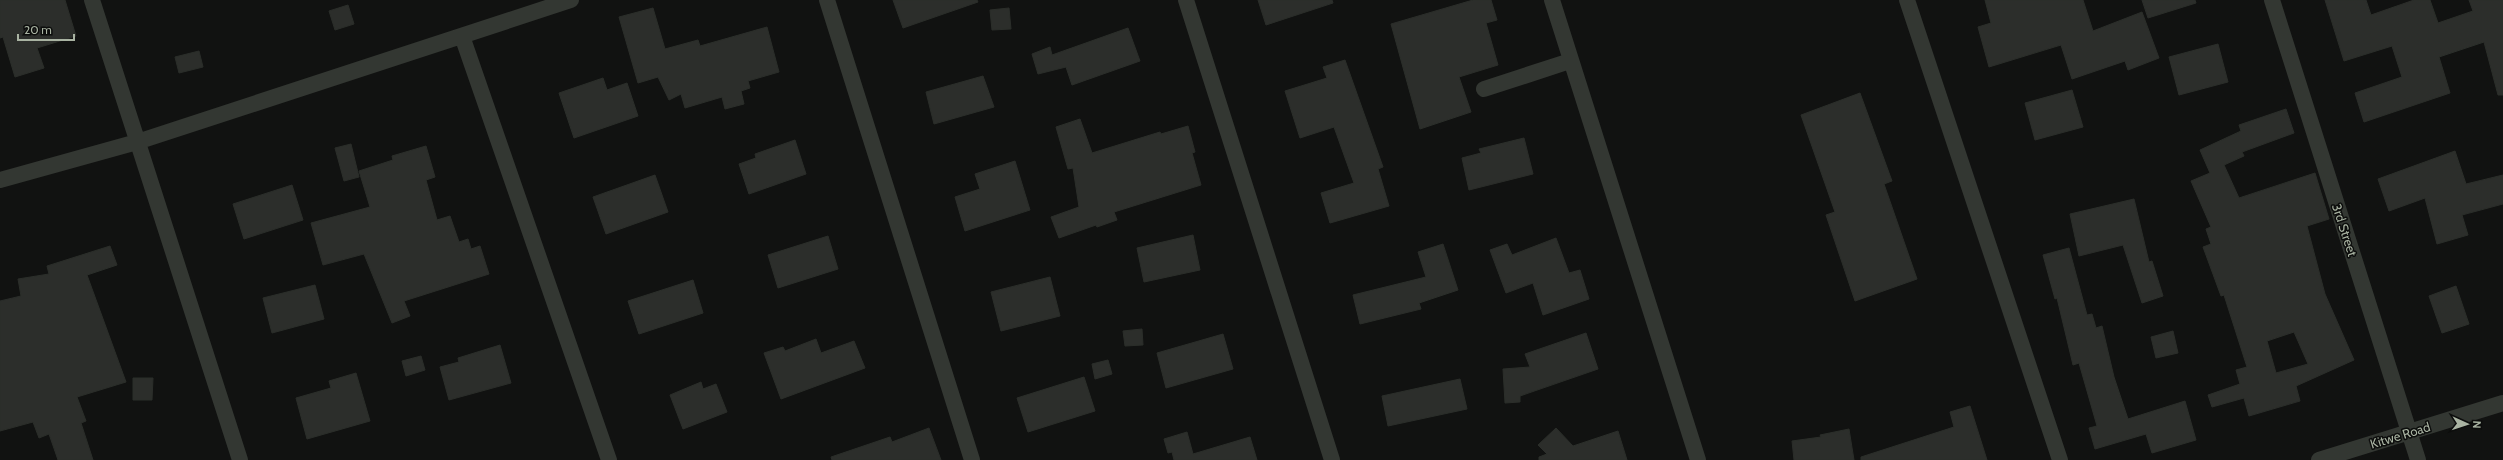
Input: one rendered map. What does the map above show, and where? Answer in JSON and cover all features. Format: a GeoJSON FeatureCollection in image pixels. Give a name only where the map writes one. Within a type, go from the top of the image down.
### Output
{"type":"FeatureCollection","features":[{"type":"Feature","properties":{"kind":"street"},"geometry":{"type":"LineString","coordinates":[[92,0],[240,460]]}},
{"type":"Feature","properties":{"kind":"street"},"geometry":{"type":"LineString","coordinates":[[0,180],[137,142],[571,0]]}},
{"type":"Feature","properties":{"kind":"street"},"geometry":{"type":"LineString","coordinates":[[828,0],[972,460]]}},
{"type":"Feature","properties":{"kind":"street"},"geometry":{"type":"LineString","coordinates":[[1186,0],[1332,460]]}},
{"type":"Feature","properties":{"kind":"street"},"geometry":{"type":"LineString","coordinates":[[1552,0],[1570,61],[1698,460]]}},
{"type":"Feature","properties":{"kind":"street"},"geometry":{"type":"LineString","coordinates":[[1907,0],[2060,460]]}},
{"type":"Feature","properties":{"kind":"street","name":"3rd Street"},"geometry":{"type":"LineString","coordinates":[[2272,0],[2418,460]]}},
{"type":"Feature","properties":{"kind":"street"},"geometry":{"type":"LineString","coordinates":[[462,36],[609,460]]}},
{"type":"Feature","properties":{"kind":"street"},"geometry":{"type":"LineString","coordinates":[[1484,89],[1570,61]]}},
{"type":"Feature","properties":{"kind":"street","name":"Kitwe Road"},"geometry":{"type":"LineString","coordinates":[[2319,460],[2503,403]]}},
{"type":"Feature","properties":{"kind":"building"},"geometry":{"type":"Polygon","coordinates":[[[0,0],[65,0],[76,36],[37,48],[44,68],[15,77],[3,37],[0,38],[0,0]]]}},
{"type":"Feature","properties":{"kind":"building"},"geometry":{"type":"Polygon","coordinates":[[[893,0],[977,0],[978,2],[903,28],[893,0]]]}},
{"type":"Feature","properties":{"kind":"building"},"geometry":{"type":"Polygon","coordinates":[[[1258,0],[1332,0],[1333,3],[1266,25],[1258,0]]]}},
{"type":"Feature","properties":{"kind":"building"},"geometry":{"type":"Polygon","coordinates":[[[1473,0],[1491,0],[1497,20],[1486,23],[1498,65],[1459,77],[1471,112],[1420,129],[1391,24],[1473,0]]]}},
{"type":"Feature","properties":{"kind":"building"},"geometry":{"type":"Polygon","coordinates":[[[1985,0],[2083,0],[2093,31],[2142,12],[2159,58],[2128,70],[2125,61],[2072,79],[2061,45],[1989,67],[1978,27],[1991,23],[1985,0]]]}},
{"type":"Feature","properties":{"kind":"building"},"geometry":{"type":"Polygon","coordinates":[[[2142,0],[2195,0],[2196,3],[2148,18],[2142,0]]]}},
{"type":"Feature","properties":{"kind":"building"},"geometry":{"type":"Polygon","coordinates":[[[2325,0],[2366,0],[2371,15],[2414,0],[2430,0],[2438,23],[2473,11],[2469,0],[2503,0],[2503,95],[2498,95],[2484,42],[2439,57],[2450,93],[2364,122],[2355,93],[2402,77],[2392,46],[2344,61],[2325,0]]]}},
{"type":"Feature","properties":{"kind":"building"},"geometry":{"type":"Polygon","coordinates":[[[348,5],[354,24],[335,30],[329,11],[348,5]]]}},
{"type":"Feature","properties":{"kind":"building"},"geometry":{"type":"Polygon","coordinates":[[[653,8],[665,49],[698,40],[700,46],[767,27],[779,72],[748,81],[750,88],[741,91],[744,104],[725,109],[722,97],[685,108],[681,94],[669,100],[658,77],[638,83],[619,17],[653,8]]]}},
{"type":"Feature","properties":{"kind":"building"},"geometry":{"type":"Polygon","coordinates":[[[1009,8],[1011,29],[992,30],[990,10],[1009,8]]]}},
{"type":"Feature","properties":{"kind":"building"},"geometry":{"type":"Polygon","coordinates":[[[1128,28],[1140,61],[1072,85],[1066,67],[1038,74],[1032,54],[1050,47],[1052,55],[1128,28]]]}},
{"type":"Feature","properties":{"kind":"building"},"geometry":{"type":"Polygon","coordinates":[[[2218,44],[2228,82],[2179,95],[2169,57],[2218,44]]]}},
{"type":"Feature","properties":{"kind":"building"},"geometry":{"type":"Polygon","coordinates":[[[199,51],[203,67],[179,73],[175,57],[199,51]]]}},
{"type":"Feature","properties":{"kind":"building"},"geometry":{"type":"Polygon","coordinates":[[[1345,60],[1383,167],[1378,169],[1389,206],[1330,223],[1321,193],[1354,183],[1334,127],[1300,138],[1285,91],[1327,78],[1323,67],[1345,60]]]}},
{"type":"Feature","properties":{"kind":"building"},"geometry":{"type":"Polygon","coordinates":[[[983,76],[994,107],[934,124],[926,92],[983,76]]]}},
{"type":"Feature","properties":{"kind":"building"},"geometry":{"type":"Polygon","coordinates":[[[603,78],[607,90],[627,83],[638,116],[574,138],[559,93],[603,78]]]}},
{"type":"Feature","properties":{"kind":"building"},"geometry":{"type":"Polygon","coordinates":[[[2072,90],[2083,127],[2035,140],[2025,103],[2072,90]]]}},
{"type":"Feature","properties":{"kind":"building"},"geometry":{"type":"Polygon","coordinates":[[[1860,93],[1892,181],[1884,184],[1917,279],[1855,301],[1826,215],[1835,212],[1801,115],[1860,93]]]}},
{"type":"Feature","properties":{"kind":"building"},"geometry":{"type":"Polygon","coordinates":[[[2286,109],[2294,133],[2242,152],[2244,156],[2224,165],[2239,198],[2315,173],[2329,219],[2307,226],[2325,294],[2354,360],[2296,386],[2300,401],[2249,416],[2244,398],[2212,407],[2208,395],[2240,384],[2236,370],[2247,367],[2224,295],[2221,296],[2203,247],[2211,244],[2206,229],[2211,227],[2191,181],[2210,173],[2200,150],[2241,131],[2239,125],[2286,109]],[[2294,332],[2267,341],[2276,373],[2308,364],[2294,332]]]}},
{"type":"Feature","properties":{"kind":"building"},"geometry":{"type":"Polygon","coordinates":[[[1080,119],[1092,153],[1160,132],[1161,134],[1188,126],[1195,152],[1192,153],[1201,185],[1114,212],[1117,220],[1097,227],[1096,225],[1059,238],[1051,217],[1079,207],[1073,168],[1068,169],[1056,127],[1080,119]]]}},
{"type":"Feature","properties":{"kind":"building"},"geometry":{"type":"Polygon","coordinates":[[[1524,138],[1533,174],[1469,190],[1462,158],[1481,153],[1479,149],[1524,138]]]}},
{"type":"Feature","properties":{"kind":"building"},"geometry":{"type":"Polygon","coordinates":[[[795,140],[806,174],[749,194],[739,164],[756,158],[755,154],[795,140]]]}},
{"type":"Feature","properties":{"kind":"building"},"geometry":{"type":"Polygon","coordinates":[[[351,144],[359,177],[344,181],[335,148],[351,144]]]}},
{"type":"Feature","properties":{"kind":"building"},"geometry":{"type":"Polygon","coordinates":[[[426,146],[435,177],[426,180],[437,220],[450,216],[459,242],[468,239],[471,249],[480,246],[489,274],[404,301],[410,316],[392,323],[364,254],[323,265],[311,223],[370,207],[359,171],[393,160],[392,156],[426,146]]]}},
{"type":"Feature","properties":{"kind":"building"},"geometry":{"type":"Polygon","coordinates":[[[2455,151],[2466,184],[2503,175],[2503,204],[2462,215],[2468,235],[2437,244],[2425,198],[2389,211],[2378,179],[2455,151]]]}},
{"type":"Feature","properties":{"kind":"building"},"geometry":{"type":"Polygon","coordinates":[[[1015,161],[1030,210],[965,231],[955,197],[980,189],[975,174],[1015,161]]]}},
{"type":"Feature","properties":{"kind":"building"},"geometry":{"type":"Polygon","coordinates":[[[655,175],[668,212],[606,234],[593,197],[655,175]]]}},
{"type":"Feature","properties":{"kind":"building"},"geometry":{"type":"Polygon","coordinates":[[[292,185],[303,220],[244,239],[233,204],[292,185]]]}},
{"type":"Feature","properties":{"kind":"building"},"geometry":{"type":"Polygon","coordinates":[[[2134,199],[2149,262],[2152,261],[2163,296],[2142,303],[2123,245],[2079,256],[2070,214],[2134,199]]]}},
{"type":"Feature","properties":{"kind":"building"},"geometry":{"type":"Polygon","coordinates":[[[1193,235],[1200,270],[1144,282],[1137,248],[1193,235]]]}},
{"type":"Feature","properties":{"kind":"building"},"geometry":{"type":"Polygon","coordinates":[[[828,236],[838,269],[778,288],[768,255],[828,236]]]}},
{"type":"Feature","properties":{"kind":"building"},"geometry":{"type":"Polygon","coordinates":[[[1556,238],[1569,273],[1580,270],[1589,299],[1543,315],[1533,283],[1506,293],[1490,250],[1507,244],[1512,255],[1556,238]]]}},
{"type":"Feature","properties":{"kind":"building"},"geometry":{"type":"Polygon","coordinates":[[[1443,244],[1458,290],[1419,303],[1421,309],[1360,324],[1353,295],[1426,277],[1418,252],[1443,244]]]}},
{"type":"Feature","properties":{"kind":"building"},"geometry":{"type":"Polygon","coordinates":[[[110,246],[117,265],[87,275],[126,382],[77,397],[86,421],[81,423],[93,460],[58,460],[49,434],[39,438],[33,422],[0,431],[0,301],[21,296],[18,279],[49,274],[47,266],[110,246]]]}},
{"type":"Feature","properties":{"kind":"building"},"geometry":{"type":"Polygon","coordinates":[[[2069,248],[2087,315],[2092,314],[2096,328],[2102,326],[2114,377],[2128,419],[2185,401],[2196,440],[2152,453],[2146,434],[2095,449],[2089,428],[2097,426],[2079,363],[2073,365],[2057,298],[2055,299],[2043,255],[2069,248]]]}},
{"type":"Feature","properties":{"kind":"building"},"geometry":{"type":"Polygon","coordinates":[[[1050,277],[1060,316],[1001,331],[991,292],[1050,277]]]}},
{"type":"Feature","properties":{"kind":"building"},"geometry":{"type":"Polygon","coordinates":[[[693,280],[703,313],[639,334],[628,301],[693,280]]]}},
{"type":"Feature","properties":{"kind":"building"},"geometry":{"type":"Polygon","coordinates":[[[315,285],[324,319],[272,333],[263,298],[315,285]]]}},
{"type":"Feature","properties":{"kind":"building"},"geometry":{"type":"Polygon","coordinates":[[[2456,286],[2469,324],[2442,333],[2429,296],[2456,286]]]}},
{"type":"Feature","properties":{"kind":"building"},"geometry":{"type":"Polygon","coordinates":[[[1142,329],[1143,345],[1125,346],[1123,331],[1142,329]]]}},
{"type":"Feature","properties":{"kind":"building"},"geometry":{"type":"Polygon","coordinates":[[[2173,331],[2178,353],[2156,358],[2151,337],[2173,331]]]}},
{"type":"Feature","properties":{"kind":"building"},"geometry":{"type":"Polygon","coordinates":[[[1586,333],[1598,369],[1520,396],[1520,402],[1505,403],[1503,369],[1530,367],[1525,354],[1586,333]]]}},
{"type":"Feature","properties":{"kind":"building"},"geometry":{"type":"Polygon","coordinates":[[[1223,334],[1233,369],[1166,388],[1157,353],[1223,334]]]}},
{"type":"Feature","properties":{"kind":"building"},"geometry":{"type":"Polygon","coordinates":[[[816,339],[821,353],[854,341],[865,368],[781,399],[764,353],[783,347],[785,351],[816,339]]]}},
{"type":"Feature","properties":{"kind":"building"},"geometry":{"type":"Polygon","coordinates":[[[500,345],[511,383],[449,400],[440,367],[459,362],[458,358],[500,345]]]}},
{"type":"Feature","properties":{"kind":"building"},"geometry":{"type":"Polygon","coordinates":[[[421,356],[425,370],[406,376],[402,361],[421,356]]]}},
{"type":"Feature","properties":{"kind":"building"},"geometry":{"type":"Polygon","coordinates":[[[1108,360],[1112,374],[1095,379],[1092,364],[1108,360]]]}},
{"type":"Feature","properties":{"kind":"building"},"geometry":{"type":"Polygon","coordinates":[[[356,373],[370,421],[307,439],[296,398],[331,388],[329,381],[356,373]]]}},
{"type":"Feature","properties":{"kind":"building"},"geometry":{"type":"Polygon","coordinates":[[[1084,377],[1095,411],[1028,432],[1017,398],[1084,377]]]}},
{"type":"Feature","properties":{"kind":"building"},"geometry":{"type":"Polygon","coordinates":[[[133,378],[153,378],[152,400],[133,400],[133,378]]]}},
{"type":"Feature","properties":{"kind":"building"},"geometry":{"type":"Polygon","coordinates":[[[1460,379],[1467,409],[1388,426],[1382,396],[1460,379]]]}},
{"type":"Feature","properties":{"kind":"building"},"geometry":{"type":"Polygon","coordinates":[[[701,382],[703,389],[716,384],[727,412],[683,429],[670,395],[701,382]]]}},
{"type":"Feature","properties":{"kind":"building"},"geometry":{"type":"Polygon","coordinates":[[[1970,406],[1987,460],[1861,460],[1861,457],[1954,427],[1950,412],[1970,406]]]}},
{"type":"Feature","properties":{"kind":"building"},"geometry":{"type":"Polygon","coordinates":[[[929,428],[941,460],[832,460],[831,457],[890,437],[892,442],[929,428]]]}},
{"type":"Feature","properties":{"kind":"building"},"geometry":{"type":"Polygon","coordinates":[[[1556,428],[1573,446],[1618,431],[1627,460],[1539,460],[1539,457],[1547,454],[1538,445],[1556,428]]]}},
{"type":"Feature","properties":{"kind":"building"},"geometry":{"type":"Polygon","coordinates":[[[1849,429],[1854,460],[1794,460],[1792,441],[1821,437],[1820,435],[1849,429]]]}},
{"type":"Feature","properties":{"kind":"building"},"geometry":{"type":"Polygon","coordinates":[[[1187,432],[1193,454],[1250,437],[1257,460],[1174,460],[1172,452],[1168,453],[1164,439],[1187,432]]]}}]}
